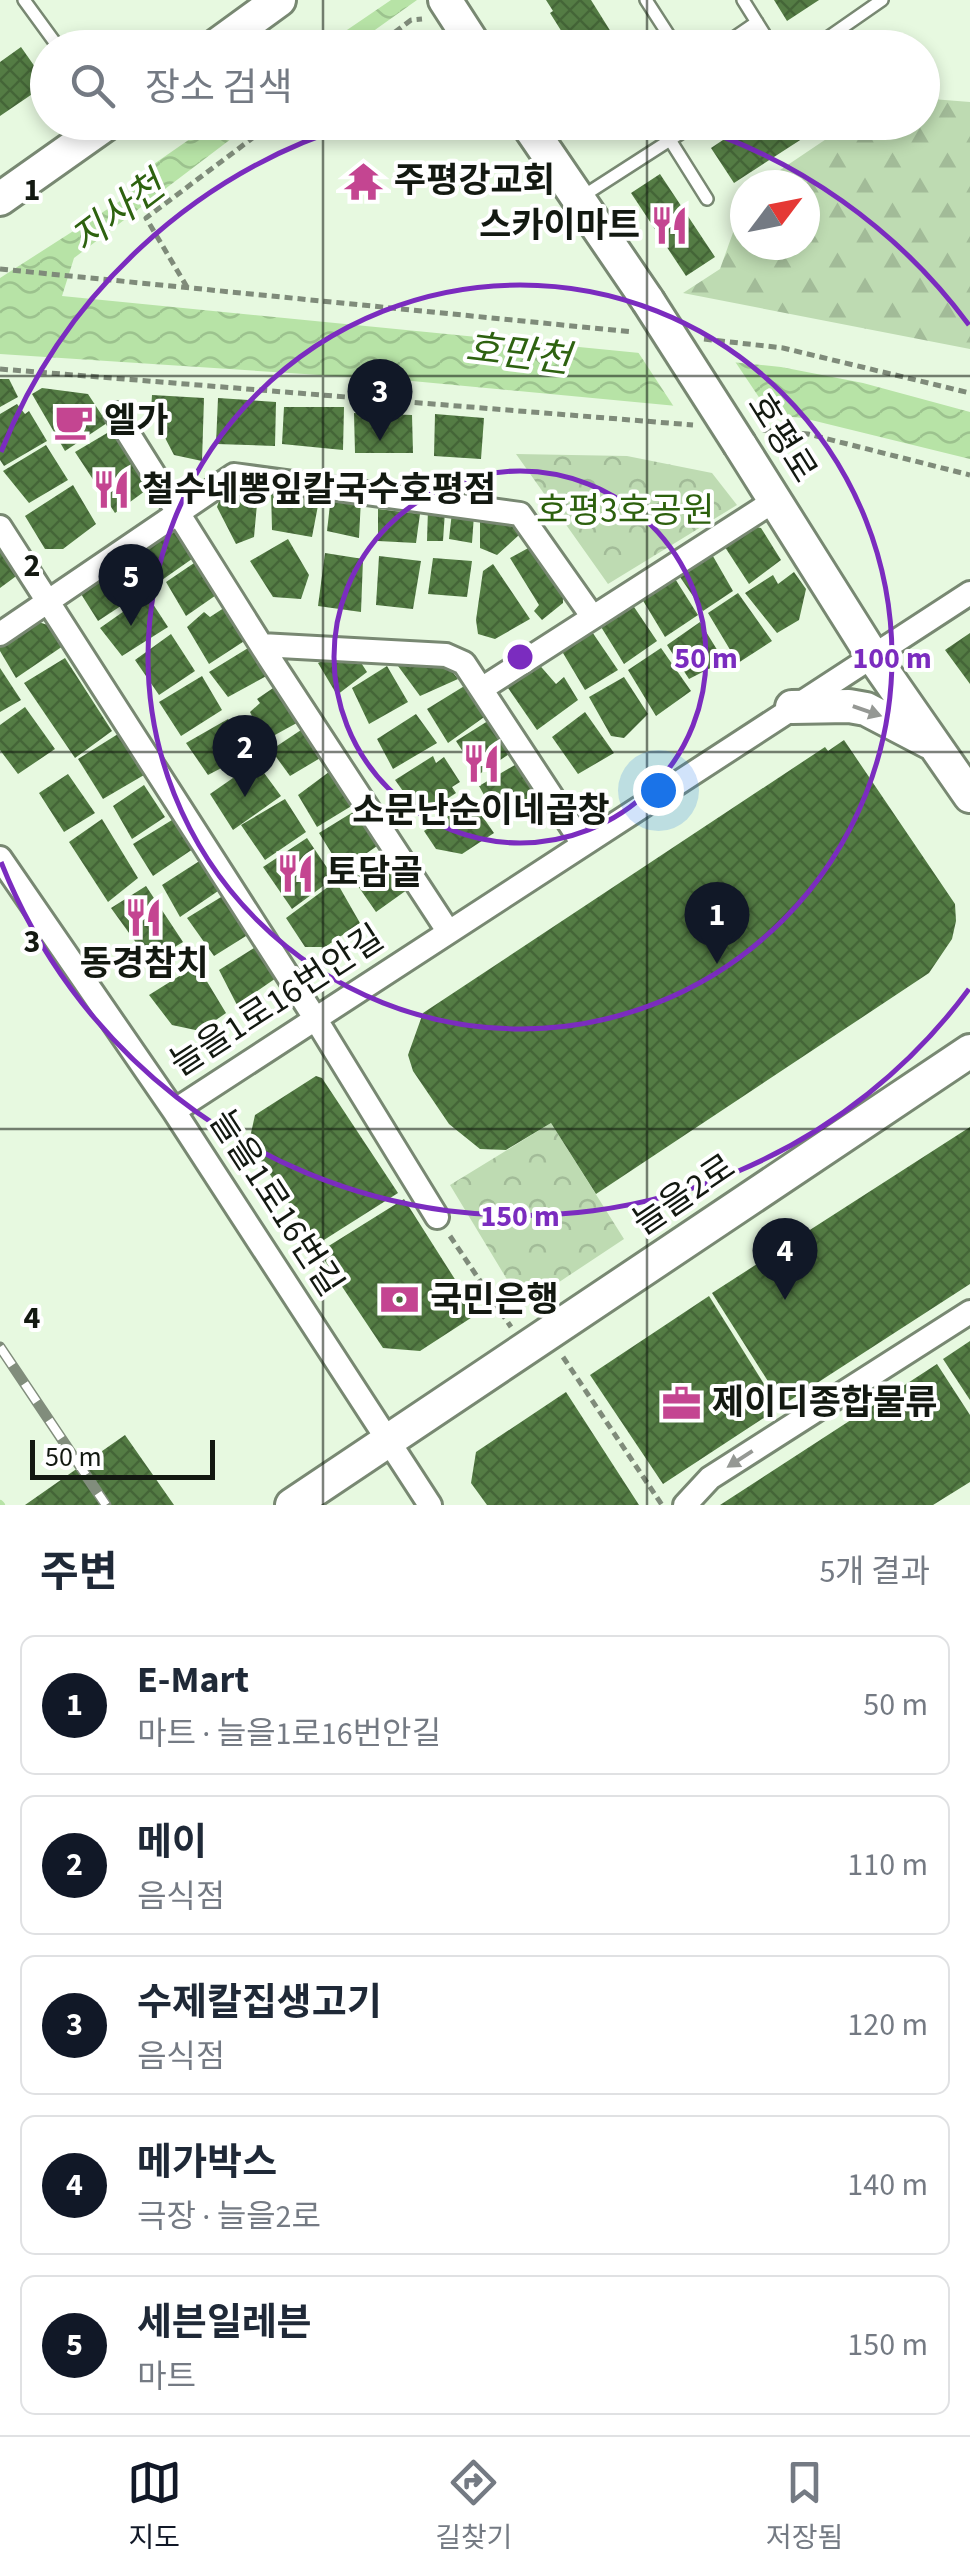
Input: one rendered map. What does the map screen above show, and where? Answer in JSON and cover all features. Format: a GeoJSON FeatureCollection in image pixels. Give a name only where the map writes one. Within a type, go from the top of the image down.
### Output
{"type":"FeatureCollection","features":[{"type":"Feature","properties":{"kind":"street"},"geometry":{"type":"LineString","coordinates":[[236,30],[269,4]]}},
{"type":"Feature","properties":{"kind":"street"},"geometry":{"type":"LineString","coordinates":[[450,7],[465,30]]}},
{"type":"Feature","properties":{"kind":"street"},"geometry":{"type":"LineString","coordinates":[[0,200],[84,140]]}},
{"type":"Feature","properties":{"kind":"street","name":"호평로"},"geometry":{"type":"LineString","coordinates":[[538,140],[648,317],[745,437],[774,501],[872,655],[970,796]]}},
{"type":"Feature","properties":{"kind":"street"},"geometry":{"type":"LineString","coordinates":[[116,414],[448,932]]}},
{"type":"Feature","properties":{"kind":"street"},"geometry":{"type":"LineString","coordinates":[[0,634],[234,476],[520,514],[592,616]]}},
{"type":"Feature","properties":{"kind":"street"},"geometry":{"type":"LineString","coordinates":[[483,688],[774,501]]}},
{"type":"Feature","properties":{"kind":"street"},"geometry":{"type":"LineString","coordinates":[[0,527],[438,1217]]}},
{"type":"Feature","properties":{"kind":"street","name":"늘을1로16번안길"},"geometry":{"type":"LineString","coordinates":[[174,1110],[970,592]]}},
{"type":"Feature","properties":{"kind":"street"},"geometry":{"type":"LineString","coordinates":[[261,645],[446,656],[464,663],[583,844]]}},
{"type":"Feature","properties":{"kind":"street"},"geometry":{"type":"LineString","coordinates":[[792,707],[866,709],[935,746]]}},
{"type":"Feature","properties":{"kind":"street","name":"늘을1로16번길"},"geometry":{"type":"LineString","coordinates":[[0,858],[174,1110],[430,1505]]}},
{"type":"Feature","properties":{"kind":"street","name":"늘을2로"},"geometry":{"type":"LineString","coordinates":[[292,1505],[970,1051]]}},
{"type":"Feature","properties":{"kind":"street"},"geometry":{"type":"LineString","coordinates":[[685,1505],[710,1478],[970,1312]]}},
{"type":"Feature","properties":{"kind":"lane"},"geometry":{"type":"LineString","coordinates":[[24,0],[46,30]]}},
{"type":"Feature","properties":{"kind":"lane"},"geometry":{"type":"LineString","coordinates":[[646,0],[665,30]]}},
{"type":"Feature","properties":{"kind":"lane"},"geometry":{"type":"LineString","coordinates":[[743,0],[762,30]]}},
{"type":"Feature","properties":{"kind":"lane"},"geometry":{"type":"LineString","coordinates":[[840,30],[882,0]]}},
{"type":"Feature","properties":{"kind":"lane"},"geometry":{"type":"LineString","coordinates":[[745,30],[757,22]]}},
{"type":"Feature","properties":{"kind":"lane"},"geometry":{"type":"LineString","coordinates":[[577,200],[670,140],[708,199]]}},
{"type":"Feature","properties":{"kind":"path"},"geometry":{"type":"LineString","coordinates":[[398,30],[411,20],[450,7]]}},
{"type":"Feature","properties":{"kind":"path"},"geometry":{"type":"LineString","coordinates":[[187,287],[146,218],[250,140]]}},
{"type":"Feature","properties":{"kind":"path"},"geometry":{"type":"LineString","coordinates":[[0,269],[187,287],[648,317]]}},
{"type":"Feature","properties":{"kind":"path"},"geometry":{"type":"LineString","coordinates":[[686,337],[784,348],[970,394]]}},
{"type":"Feature","properties":{"kind":"path"},"geometry":{"type":"LineString","coordinates":[[0,370],[710,426]]}},
{"type":"Feature","properties":{"kind":"path"},"geometry":{"type":"LineString","coordinates":[[745,437],[808,434],[970,475]]}},
{"type":"Feature","properties":{"kind":"path"},"geometry":{"type":"LineString","coordinates":[[438,1217],[662,1505]]}},
{"type":"Feature","properties":{"kind":"green space"},"geometry":{"type":"Polygon","coordinates":[[[940,100],[970,102],[970,349],[683,293],[720,269],[730,241],[730,260],[820,260],[820,170],[780,170],[825,140],[940,140],[940,100]]]}},
{"type":"Feature","properties":{"kind":"green space","name":"호평3호공원"},"geometry":{"type":"Polygon","coordinates":[[[516,454],[627,456],[712,473],[737,505],[608,584],[516,454]]]}},
{"type":"Feature","properties":{"kind":"green space"},"geometry":{"type":"Polygon","coordinates":[[[551,1123],[624,1239],[523,1306],[450,1185],[551,1123]]]}},
{"type":"Feature","properties":{"kind":"water"},"geometry":{"type":"Polygon","coordinates":[[[391,0],[417,0],[375,30],[347,30],[391,0]]]}},
{"type":"Feature","properties":{"kind":"water","name":"호만천"},"geometry":{"type":"Polygon","coordinates":[[[188,140],[230,140],[74,258],[62,296],[781,367],[863,383],[970,412],[970,459],[803,418],[412,381],[0,354],[0,278],[128,196],[151,166],[188,140]]]}},
{"type":"Feature","properties":{"kind":"pier"},"geometry":{"type":"Polygon","coordinates":[[[634,346],[732,357],[775,421],[678,413],[634,346]]]}},
{"type":"Feature","properties":{"kind":"building"},"geometry":{"type":"Polygon","coordinates":[[[546,0],[591,0],[610,30],[561,30],[550,13],[553,11],[546,0]]]}},
{"type":"Feature","properties":{"kind":"building"},"geometry":{"type":"Polygon","coordinates":[[[774,0],[819,0],[787,21],[774,0]]]}},
{"type":"Feature","properties":{"kind":"building"},"geometry":{"type":"Polygon","coordinates":[[[21,47],[30,60],[30,96],[0,116],[0,62],[21,47]]]}},
{"type":"Feature","properties":{"kind":"building"},"geometry":{"type":"Polygon","coordinates":[[[723,140],[800,140],[754,170],[730,170],[730,177],[711,148],[723,140]]]}},
{"type":"Feature","properties":{"kind":"building"},"geometry":{"type":"Polygon","coordinates":[[[660,174],[715,257],[686,276],[631,193],[660,174]]]}},
{"type":"Feature","properties":{"kind":"building"},"geometry":{"type":"Polygon","coordinates":[[[0,379],[9,379],[18,397],[0,407],[0,379]]]}},
{"type":"Feature","properties":{"kind":"building"},"geometry":{"type":"Polygon","coordinates":[[[42,388],[88,394],[107,423],[65,451],[32,394],[42,388]]]}},
{"type":"Feature","properties":{"kind":"building"},"geometry":{"type":"Polygon","coordinates":[[[152,395],[204,398],[202,461],[174,455],[151,411],[152,395]]]}},
{"type":"Feature","properties":{"kind":"building"},"geometry":{"type":"Polygon","coordinates":[[[218,398],[276,402],[275,446],[216,444],[218,398]]]}},
{"type":"Feature","properties":{"kind":"building"},"geometry":{"type":"Polygon","coordinates":[[[17,404],[25,414],[29,411],[47,441],[4,466],[0,460],[0,414],[17,404]]]}},
{"type":"Feature","properties":{"kind":"building"},"geometry":{"type":"Polygon","coordinates":[[[284,407],[344,407],[343,450],[282,444],[284,407]]]}},
{"type":"Feature","properties":{"kind":"building"},"geometry":{"type":"Polygon","coordinates":[[[354,413],[412,415],[413,453],[355,453],[354,413]]]}},
{"type":"Feature","properties":{"kind":"building"},"geometry":{"type":"Polygon","coordinates":[[[435,414],[484,418],[481,459],[434,456],[435,414]]]}},
{"type":"Feature","properties":{"kind":"building"},"geometry":{"type":"Polygon","coordinates":[[[119,426],[149,473],[145,491],[115,513],[75,452],[119,426]]]}},
{"type":"Feature","properties":{"kind":"building"},"geometry":{"type":"Polygon","coordinates":[[[46,445],[68,480],[29,503],[3,471],[46,445]]]}},
{"type":"Feature","properties":{"kind":"building"},"geometry":{"type":"Polygon","coordinates":[[[259,482],[254,537],[236,544],[217,507],[224,487],[259,482]]]}},
{"type":"Feature","properties":{"kind":"building"},"geometry":{"type":"Polygon","coordinates":[[[73,485],[96,524],[63,549],[45,549],[25,516],[73,485]]]}},
{"type":"Feature","properties":{"kind":"building"},"geometry":{"type":"Polygon","coordinates":[[[271,489],[320,495],[312,537],[272,530],[271,489]]]}},
{"type":"Feature","properties":{"kind":"building"},"geometry":{"type":"Polygon","coordinates":[[[331,496],[361,499],[359,538],[327,531],[331,496]]]}},
{"type":"Feature","properties":{"kind":"building"},"geometry":{"type":"Polygon","coordinates":[[[378,509],[420,514],[416,543],[378,541],[378,509]]]}},
{"type":"Feature","properties":{"kind":"building"},"geometry":{"type":"Polygon","coordinates":[[[428,509],[445,511],[443,541],[427,541],[428,509]]]}},
{"type":"Feature","properties":{"kind":"building"},"geometry":{"type":"Polygon","coordinates":[[[452,512],[474,515],[472,543],[449,539],[452,512]]]}},
{"type":"Feature","properties":{"kind":"building"},"geometry":{"type":"Polygon","coordinates":[[[480,516],[512,519],[519,535],[497,555],[480,548],[480,516]]]}},
{"type":"Feature","properties":{"kind":"building"},"geometry":{"type":"Polygon","coordinates":[[[742,524],[761,528],[781,560],[749,584],[719,538],[742,524]]]}},
{"type":"Feature","properties":{"kind":"building"},"geometry":{"type":"Polygon","coordinates":[[[165,525],[182,527],[199,554],[162,580],[160,576],[156,578],[137,544],[165,525]]]}},
{"type":"Feature","properties":{"kind":"building"},"geometry":{"type":"Polygon","coordinates":[[[288,539],[309,575],[301,599],[273,597],[250,561],[288,539]]]}},
{"type":"Feature","properties":{"kind":"building"},"geometry":{"type":"Polygon","coordinates":[[[0,546],[19,574],[0,588],[0,546]]]}},
{"type":"Feature","properties":{"kind":"building"},"geometry":{"type":"Polygon","coordinates":[[[532,546],[563,581],[563,603],[542,620],[534,611],[539,605],[510,558],[532,546]]]}},
{"type":"Feature","properties":{"kind":"building"},"geometry":{"type":"Polygon","coordinates":[[[710,551],[733,591],[703,611],[676,571],[710,551]]]}},
{"type":"Feature","properties":{"kind":"building"},"geometry":{"type":"Polygon","coordinates":[[[325,553],[363,559],[361,612],[318,606],[325,553]]]}},
{"type":"Feature","properties":{"kind":"building"},"geometry":{"type":"Polygon","coordinates":[[[379,556],[421,561],[413,609],[376,605],[379,556]]]}},
{"type":"Feature","properties":{"kind":"building"},"geometry":{"type":"Polygon","coordinates":[[[116,557],[139,594],[98,621],[76,586],[116,557]]]}},
{"type":"Feature","properties":{"kind":"building"},"geometry":{"type":"Polygon","coordinates":[[[433,558],[472,561],[467,597],[428,594],[433,558]]]}},
{"type":"Feature","properties":{"kind":"building"},"geometry":{"type":"Polygon","coordinates":[[[200,559],[222,591],[186,616],[166,582],[200,559]]]}},
{"type":"Feature","properties":{"kind":"building"},"geometry":{"type":"Polygon","coordinates":[[[493,564],[530,619],[495,639],[478,634],[476,620],[483,571],[493,564]]]}},
{"type":"Feature","properties":{"kind":"building"},"geometry":{"type":"Polygon","coordinates":[[[794,572],[806,589],[799,620],[777,633],[745,593],[773,575],[778,584],[794,572]]]}},
{"type":"Feature","properties":{"kind":"building"},"geometry":{"type":"Polygon","coordinates":[[[672,574],[698,615],[665,637],[639,594],[672,574]]]}},
{"type":"Feature","properties":{"kind":"building"},"geometry":{"type":"Polygon","coordinates":[[[738,593],[772,641],[738,663],[708,613],[738,593]]]}},
{"type":"Feature","properties":{"kind":"building"},"geometry":{"type":"Polygon","coordinates":[[[147,595],[168,627],[122,656],[100,628],[147,595]]]}},
{"type":"Feature","properties":{"kind":"building"},"geometry":{"type":"Polygon","coordinates":[[[630,601],[657,641],[624,664],[598,622],[630,601]]]}},
{"type":"Feature","properties":{"kind":"building"},"geometry":{"type":"Polygon","coordinates":[[[230,604],[252,636],[209,664],[187,627],[204,612],[210,617],[230,604]]]}},
{"type":"Feature","properties":{"kind":"building"},"geometry":{"type":"Polygon","coordinates":[[[28,619],[48,625],[63,646],[16,678],[0,651],[0,639],[28,619]]]}},
{"type":"Feature","properties":{"kind":"building"},"geometry":{"type":"Polygon","coordinates":[[[700,622],[724,661],[689,679],[667,645],[700,622]]]}},
{"type":"Feature","properties":{"kind":"building"},"geometry":{"type":"Polygon","coordinates":[[[588,626],[618,670],[585,690],[560,648],[588,626]]]}},
{"type":"Feature","properties":{"kind":"building"},"geometry":{"type":"Polygon","coordinates":[[[970,633],[970,684],[945,650],[970,633]]]}},
{"type":"Feature","properties":{"kind":"building"},"geometry":{"type":"Polygon","coordinates":[[[171,634],[195,671],[159,695],[135,660],[171,634]]]}},
{"type":"Feature","properties":{"kind":"building"},"geometry":{"type":"Polygon","coordinates":[[[253,645],[272,673],[228,697],[209,672],[253,645]]]}},
{"type":"Feature","properties":{"kind":"building"},"geometry":{"type":"Polygon","coordinates":[[[661,648],[691,691],[656,716],[628,670],[661,648]]]}},
{"type":"Feature","properties":{"kind":"building"},"geometry":{"type":"Polygon","coordinates":[[[337,654],[356,655],[367,672],[337,695],[318,663],[337,654]]]}},
{"type":"Feature","properties":{"kind":"building"},"geometry":{"type":"Polygon","coordinates":[[[65,658],[112,731],[75,758],[24,683],[65,658]]]}},
{"type":"Feature","properties":{"kind":"building"},"geometry":{"type":"Polygon","coordinates":[[[413,661],[445,662],[458,679],[420,696],[398,666],[413,661]]]}},
{"type":"Feature","properties":{"kind":"building"},"geometry":{"type":"Polygon","coordinates":[[[536,661],[556,684],[564,677],[578,700],[537,730],[508,688],[515,675],[536,661]]]}},
{"type":"Feature","properties":{"kind":"building"},"geometry":{"type":"Polygon","coordinates":[[[387,666],[408,702],[369,724],[352,688],[387,666]]]}},
{"type":"Feature","properties":{"kind":"building"},"geometry":{"type":"Polygon","coordinates":[[[0,668],[21,700],[0,712],[0,668]]]}},
{"type":"Feature","properties":{"kind":"building"},"geometry":{"type":"Polygon","coordinates":[[[202,676],[222,710],[181,736],[159,702],[202,676]]]}},
{"type":"Feature","properties":{"kind":"building"},"geometry":{"type":"Polygon","coordinates":[[[624,677],[648,714],[624,738],[611,736],[589,697],[624,677]]]}},
{"type":"Feature","properties":{"kind":"building"},"geometry":{"type":"Polygon","coordinates":[[[279,684],[304,719],[264,741],[250,712],[260,703],[257,699],[279,684]]]}},
{"type":"Feature","properties":{"kind":"building"},"geometry":{"type":"Polygon","coordinates":[[[466,685],[487,715],[448,743],[427,709],[466,685]]]}},
{"type":"Feature","properties":{"kind":"building"},"geometry":{"type":"Polygon","coordinates":[[[25,707],[55,749],[18,774],[0,750],[0,725],[25,707]]]}},
{"type":"Feature","properties":{"kind":"building"},"geometry":{"type":"Polygon","coordinates":[[[585,712],[614,753],[578,774],[552,737],[585,712]]]}},
{"type":"Feature","properties":{"kind":"building"},"geometry":{"type":"Polygon","coordinates":[[[416,714],[437,743],[393,769],[377,739],[416,714]]]}},
{"type":"Feature","properties":{"kind":"building"},"geometry":{"type":"Polygon","coordinates":[[[228,719],[250,753],[208,775],[186,743],[228,719]]]}},
{"type":"Feature","properties":{"kind":"building"},"geometry":{"type":"Polygon","coordinates":[[[491,719],[515,750],[478,775],[456,741],[491,719]]]}},
{"type":"Feature","properties":{"kind":"building"},"geometry":{"type":"Polygon","coordinates":[[[307,726],[327,754],[290,776],[271,750],[307,726]]]}},
{"type":"Feature","properties":{"kind":"building"},"geometry":{"type":"Polygon","coordinates":[[[118,734],[144,775],[103,799],[78,759],[118,734]]]}},
{"type":"Feature","properties":{"kind":"building"},"geometry":{"type":"Polygon","coordinates":[[[844,740],[955,904],[952,939],[929,973],[596,1194],[551,1123],[506,1150],[480,1149],[449,1124],[413,1071],[408,1055],[423,1013],[825,747],[828,751],[844,740]]]}},
{"type":"Feature","properties":{"kind":"building"},"geometry":{"type":"Polygon","coordinates":[[[433,756],[436,763],[444,757],[460,782],[452,787],[456,793],[421,816],[395,780],[433,756]]]}},
{"type":"Feature","properties":{"kind":"building"},"geometry":{"type":"Polygon","coordinates":[[[256,762],[281,796],[233,830],[210,794],[256,762]]]}},
{"type":"Feature","properties":{"kind":"building"},"geometry":{"type":"Polygon","coordinates":[[[520,762],[538,786],[531,800],[498,820],[479,786],[520,762]]]}},
{"type":"Feature","properties":{"kind":"building"},"geometry":{"type":"Polygon","coordinates":[[[333,769],[358,802],[317,827],[298,795],[333,769]]]}},
{"type":"Feature","properties":{"kind":"building"},"geometry":{"type":"Polygon","coordinates":[[[68,774],[95,813],[64,832],[39,793],[68,774]]]}},
{"type":"Feature","properties":{"kind":"building"},"geometry":{"type":"Polygon","coordinates":[[[144,785],[165,817],[132,839],[113,806],[144,785]]]}},
{"type":"Feature","properties":{"kind":"building"},"geometry":{"type":"Polygon","coordinates":[[[285,799],[306,832],[265,860],[241,825],[285,799]]]}},
{"type":"Feature","properties":{"kind":"building"},"geometry":{"type":"Polygon","coordinates":[[[471,800],[494,833],[462,854],[436,849],[424,831],[471,800]]]}},
{"type":"Feature","properties":{"kind":"building"},"geometry":{"type":"Polygon","coordinates":[[[358,809],[383,842],[342,870],[319,833],[358,809]]]}},
{"type":"Feature","properties":{"kind":"building"},"geometry":{"type":"Polygon","coordinates":[[[102,819],[138,878],[108,902],[69,842],[102,819]]]}},
{"type":"Feature","properties":{"kind":"building"},"geometry":{"type":"Polygon","coordinates":[[[172,820],[193,849],[153,876],[133,844],[172,820]]]}},
{"type":"Feature","properties":{"kind":"building"},"geometry":{"type":"Polygon","coordinates":[[[307,838],[334,878],[292,909],[263,867],[307,838]]]}},
{"type":"Feature","properties":{"kind":"building"},"geometry":{"type":"Polygon","coordinates":[[[383,850],[411,887],[376,912],[353,879],[358,865],[383,850]]]}},
{"type":"Feature","properties":{"kind":"building"},"geometry":{"type":"Polygon","coordinates":[[[201,860],[221,889],[180,917],[162,885],[201,860]]]}},
{"type":"Feature","properties":{"kind":"building"},"geometry":{"type":"Polygon","coordinates":[[[336,881],[360,923],[325,947],[305,947],[286,918],[336,881]]]}},
{"type":"Feature","properties":{"kind":"building"},"geometry":{"type":"Polygon","coordinates":[[[146,886],[183,942],[150,962],[111,908],[146,886]]]}},
{"type":"Feature","properties":{"kind":"building"},"geometry":{"type":"Polygon","coordinates":[[[226,894],[254,931],[214,956],[187,918],[226,894]]]}},
{"type":"Feature","properties":{"kind":"building"},"geometry":{"type":"Polygon","coordinates":[[[257,946],[279,976],[237,1005],[219,970],[257,946]]]}},
{"type":"Feature","properties":{"kind":"building"},"geometry":{"type":"Polygon","coordinates":[[[197,965],[226,1013],[200,1031],[172,1025],[149,995],[197,965]]]}},
{"type":"Feature","properties":{"kind":"building"},"geometry":{"type":"Polygon","coordinates":[[[316,1076],[322,1078],[398,1193],[316,1245],[249,1142],[255,1115],[316,1076]]]}},
{"type":"Feature","properties":{"kind":"building"},"geometry":{"type":"Polygon","coordinates":[[[970,1127],[970,1284],[783,1405],[712,1293],[970,1127]]]}},
{"type":"Feature","properties":{"kind":"building"},"geometry":{"type":"Polygon","coordinates":[[[404,1199],[477,1314],[420,1351],[383,1348],[319,1252],[404,1199]]]}},
{"type":"Feature","properties":{"kind":"building"},"geometry":{"type":"Polygon","coordinates":[[[709,1296],[779,1408],[663,1484],[590,1375],[709,1296]]]}},
{"type":"Feature","properties":{"kind":"building"},"geometry":{"type":"Polygon","coordinates":[[[970,1341],[970,1400],[943,1359],[970,1341]]]}},
{"type":"Feature","properties":{"kind":"building"},"geometry":{"type":"Polygon","coordinates":[[[937,1364],[970,1415],[970,1482],[933,1505],[720,1505],[937,1364]]]}},
{"type":"Feature","properties":{"kind":"building"},"geometry":{"type":"Polygon","coordinates":[[[566,1392],[639,1505],[487,1505],[471,1483],[476,1452],[566,1392]]]}},
{"type":"Feature","properties":{"kind":"building"},"geometry":{"type":"Polygon","coordinates":[[[125,1435],[174,1505],[25,1505],[125,1435]]]}},
{"type":"Feature","properties":{"kind":"railway"},"geometry":{"type":"LineString","coordinates":[[0,1347],[106,1505]]}},
{"type":"Feature","properties":{"kind":"place","name":"주평강교회"},"geometry":{"type":"Point","coordinates":[364,181]}},
{"type":"Feature","properties":{"kind":"place","name":"스카이마트"},"geometry":{"type":"Point","coordinates":[670,226]}},
{"type":"Feature","properties":{"kind":"place","name":"엘가"},"geometry":{"type":"Point","coordinates":[74,421]}},
{"type":"Feature","properties":{"kind":"place","name":"수제칼집생고기"},"geometry":{"type":"Point","coordinates":[380,441]}},
{"type":"Feature","properties":{"kind":"place","name":"철수네뽕잎칼국수호평점"},"geometry":{"type":"Point","coordinates":[112,490]}},
{"type":"Feature","properties":{"kind":"place","name":"세븐일레븐"},"geometry":{"type":"Point","coordinates":[131,626]}},
{"type":"Feature","properties":{"kind":"place","name":"소문난순이네곱창"},"geometry":{"type":"Point","coordinates":[481,764]}},
{"type":"Feature","properties":{"kind":"place","name":"메이"},"geometry":{"type":"Point","coordinates":[245,797]}},
{"type":"Feature","properties":{"kind":"place","name":"토담골"},"geometry":{"type":"Point","coordinates":[296,873]}},
{"type":"Feature","properties":{"kind":"place","name":"동경참치"},"geometry":{"type":"Point","coordinates":[144,917]}},
{"type":"Feature","properties":{"kind":"place","name":"E-Mart"},"geometry":{"type":"Point","coordinates":[717,964]}},
{"type":"Feature","properties":{"kind":"place","name":"국민은행"},"geometry":{"type":"Point","coordinates":[400,1300]}},
{"type":"Feature","properties":{"kind":"place","name":"메가박스"},"geometry":{"type":"Point","coordinates":[785,1300]}},
{"type":"Feature","properties":{"kind":"place","name":"제이디종합물류"},"geometry":{"type":"Point","coordinates":[682,1403]}},
{"type":"Feature","properties":{"kind":"water label","name":"지사천"},"geometry":{"type":"Point","coordinates":[118,213]}}]}
